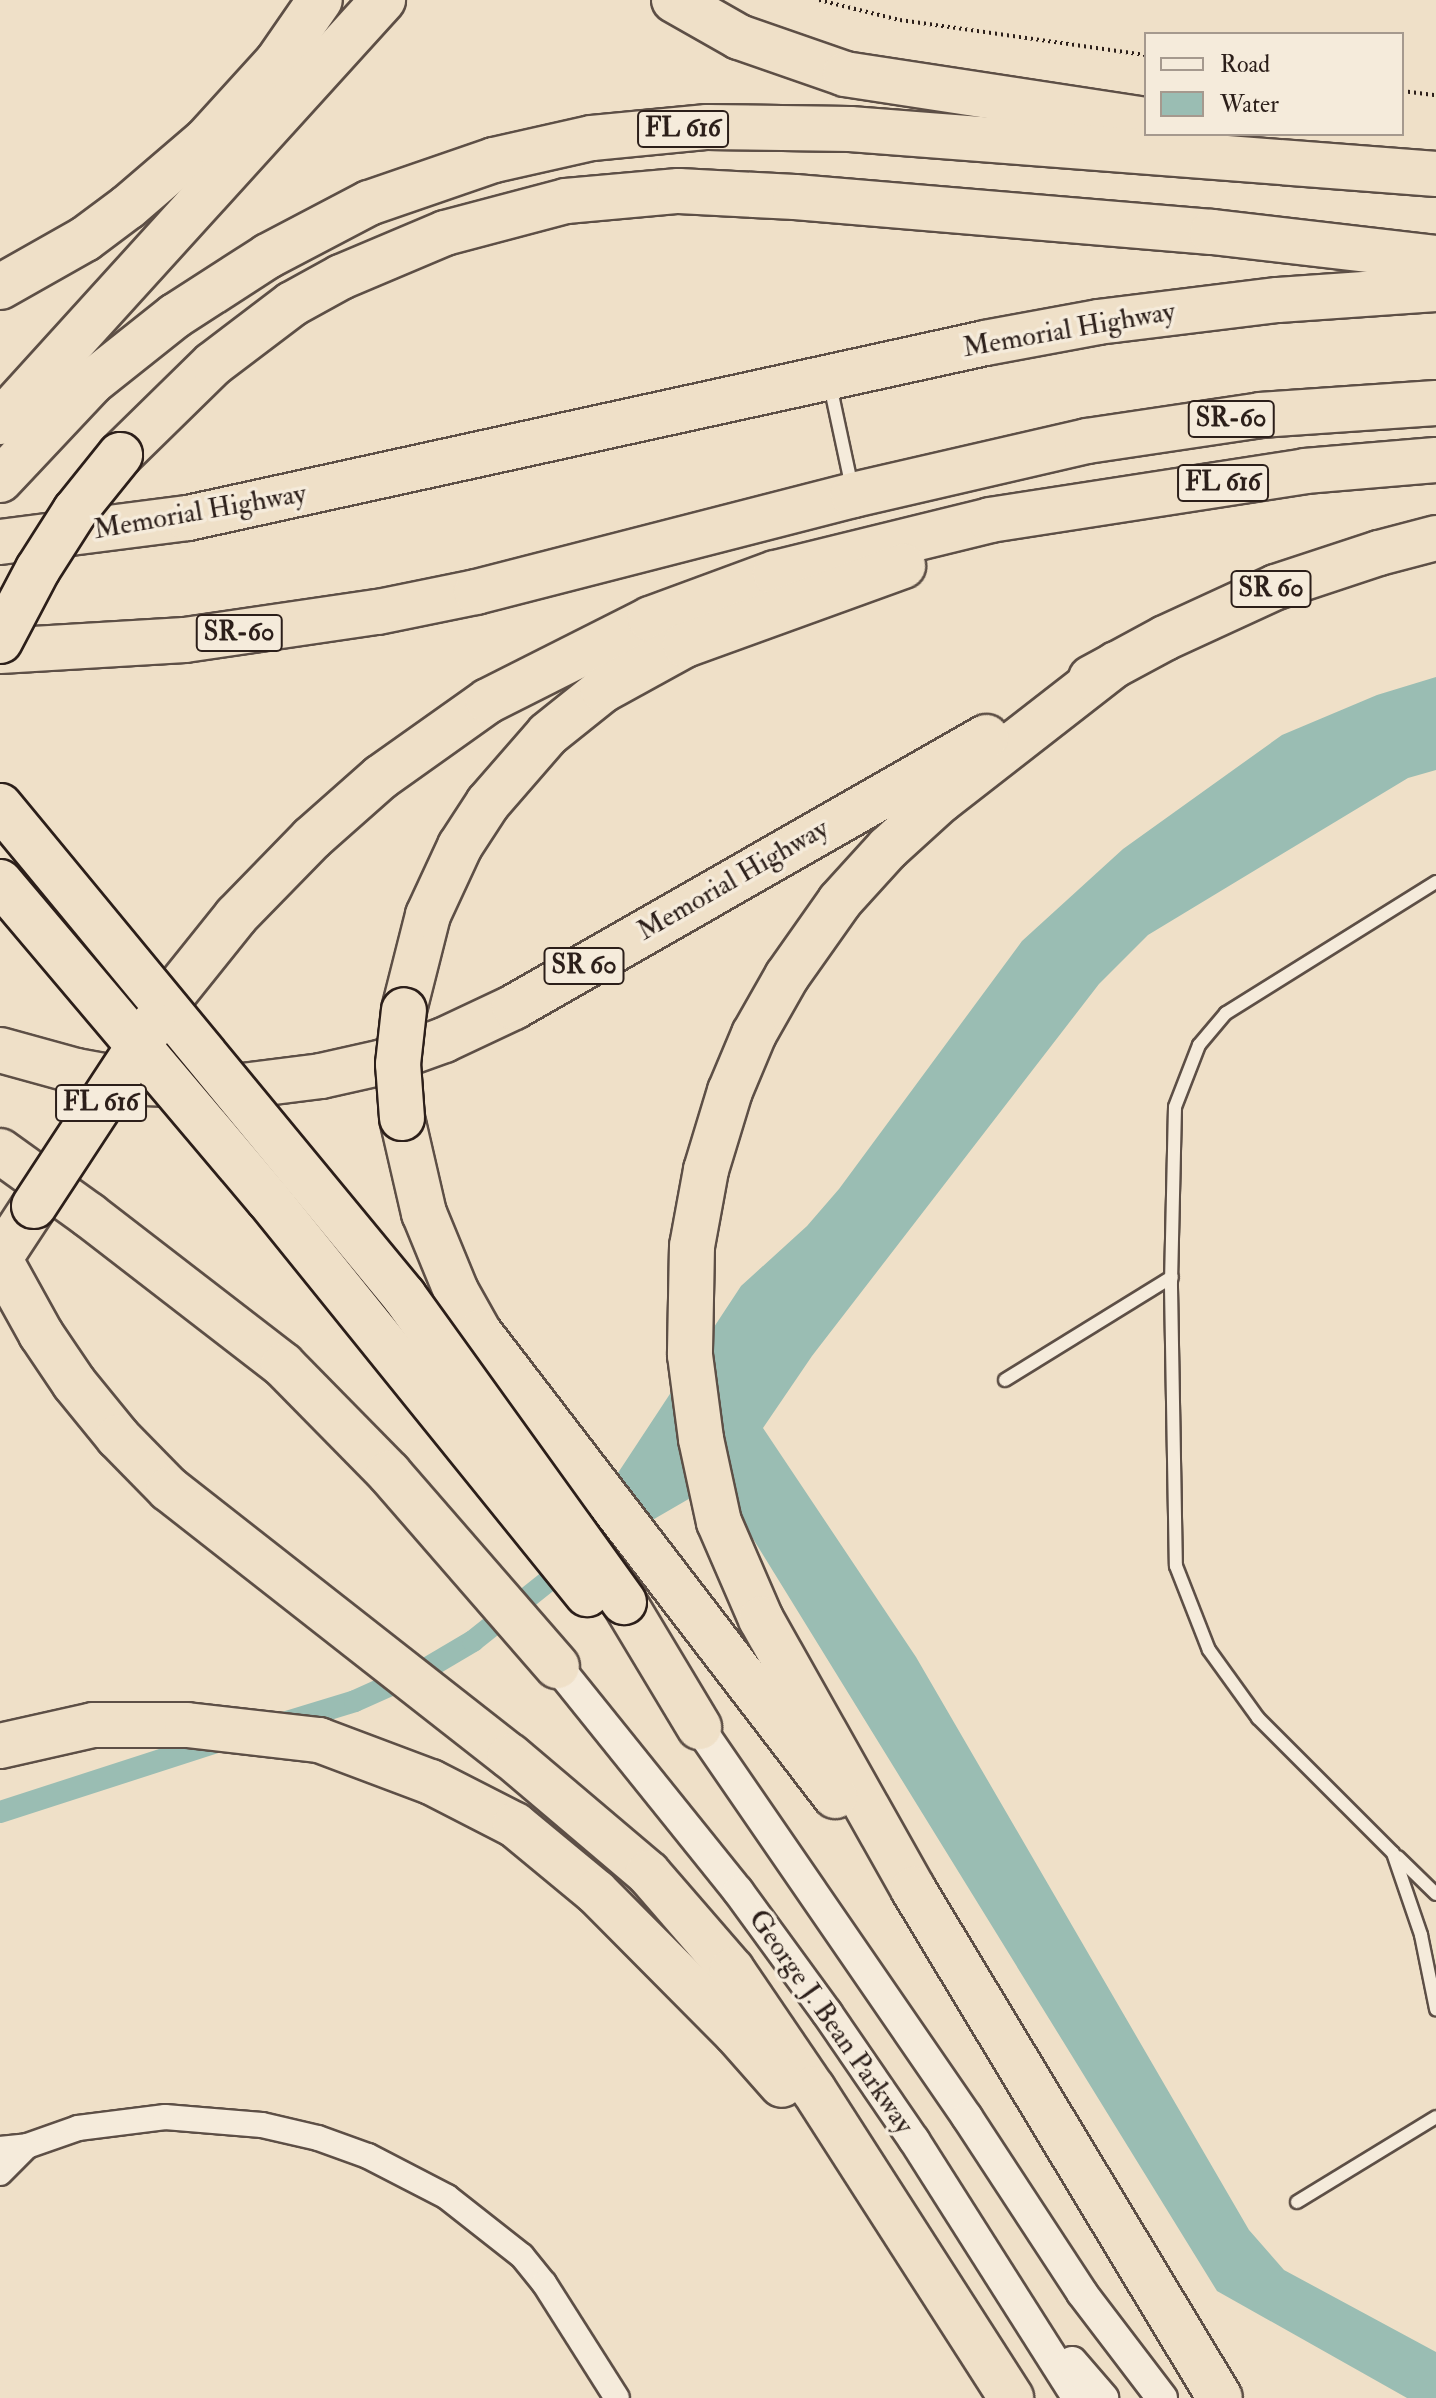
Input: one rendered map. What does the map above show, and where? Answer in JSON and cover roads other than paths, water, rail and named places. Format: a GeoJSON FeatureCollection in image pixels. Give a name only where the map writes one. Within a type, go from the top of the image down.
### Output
{"type":"FeatureCollection","features":[{"type":"Feature","properties":{"kind":"highway"},"geometry":{"type":"LineString","coordinates":[[0,287],[85,239],[128,207],[206,140],[277,62],[320,0]]}},
{"type":"Feature","properties":{"kind":"highway"},"geometry":{"type":"LineString","coordinates":[[346,45],[371,0]]}},
{"type":"Feature","properties":{"kind":"highway"},"geometry":{"type":"LineString","coordinates":[[8,451],[383,0]]}},
{"type":"Feature","properties":{"kind":"highway"},"geometry":{"type":"LineString","coordinates":[[674,0],[739,37],[845,74],[1144,120]]}},
{"type":"Feature","properties":{"kind":"highway","name":"FL 616"},"geometry":{"type":"LineString","coordinates":[[8,451],[175,316],[268,256],[369,203],[494,160],[592,138],[707,127],[850,129],[1434,174]]}},
{"type":"Feature","properties":{"kind":"highway"},"geometry":{"type":"LineString","coordinates":[[1250,136],[1366,154],[1434,174]]}},
{"type":"Feature","properties":{"kind":"highway"},"geometry":{"type":"LineString","coordinates":[[0,641],[38,569],[75,511],[120,455],[213,364],[292,304],[354,271],[432,238],[566,201],[679,191],[795,197],[1227,233],[1436,258]]}},
{"type":"Feature","properties":{"kind":"highway","name":"Memorial Highway"},"geometry":{"type":"LineString","coordinates":[[0,542],[188,518],[829,377],[1098,322],[1251,302],[1436,289]]}},
{"type":"Feature","properties":{"kind":"highway","name":"SR-60"},"geometry":{"type":"LineString","coordinates":[[0,651],[185,640],[378,612],[476,592],[1027,453],[1146,430],[1260,415],[1436,403]]}},
{"type":"Feature","properties":{"kind":"highway","name":"FL 616"},"geometry":{"type":"LineString","coordinates":[[0,1259],[168,1001],[236,916],[312,838],[381,777],[488,701],[589,648],[713,594],[834,556],[990,520],[1142,495],[1305,471],[1436,460]]}},
{"type":"Feature","properties":{"kind":"highway"},"geometry":{"type":"LineString","coordinates":[[953,1956],[678,1588],[584,1471],[479,1332],[456,1291],[424,1213],[402,1118],[398,1064],[404,1010],[428,915],[460,846],[524,758],[573,712],[603,690],[685,645],[810,597],[1078,511],[1142,495]]}},
{"type":"Feature","properties":{"kind":"highway","name":"Memorial Highway"},"geometry":{"type":"LineString","coordinates":[[0,1050],[76,1071],[143,1083],[242,1086],[321,1076],[383,1062],[444,1040],[514,1007],[1116,664],[1276,587],[1436,538]]}},
{"type":"Feature","properties":{"kind":"highway"},"geometry":{"type":"LineString","coordinates":[[1116,664],[963,782],[888,848],[840,901],[787,976],[754,1034],[730,1091],[706,1170],[692,1246],[690,1355],[703,1453],[719,1522],[761,1619],[953,1956],[1220,2398]]}},
{"type":"Feature","properties":{"kind":"highway"},"geometry":{"type":"LineString","coordinates":[[0,806],[404,1296],[615,1609],[699,1727]]}},
{"type":"Feature","properties":{"kind":"highway"},"geometry":{"type":"LineString","coordinates":[[0,882],[615,1609]]}},
{"type":"Feature","properties":{"kind":"highway"},"geometry":{"type":"LineString","coordinates":[[0,1151],[101,1224],[283,1365],[389,1473],[557,1666]]}},
{"type":"Feature","properties":{"kind":"highway"},"geometry":{"type":"LineString","coordinates":[[0,1259],[41,1334],[74,1383],[118,1437],[169,1489],[510,1756],[648,1873],[732,1970],[1011,2398]]}},
{"type":"Feature","properties":{"kind":"highway"},"geometry":{"type":"LineString","coordinates":[[0,1746],[93,1725],[187,1725],[319,1740],[431,1782],[515,1825],[596,1892],[736,2033],[816,2124],[930,2271]]}},
{"type":"Feature","properties":{"kind":"street","name":"George J. Bean Parkway"},"geometry":{"type":"LineString","coordinates":[[557,1666],[738,1891],[827,2013],[990,2256],[1078,2398]]}},
{"type":"Feature","properties":{"kind":"street","name":"George J. Bean Parkway"},"geometry":{"type":"LineString","coordinates":[[699,1727],[958,2104],[1082,2293],[1162,2398]]}},
{"type":"Feature","properties":{"kind":"street"},"geometry":{"type":"LineString","coordinates":[[0,2149],[27,2146],[101,2124],[200,2118],[280,2128],[368,2156],[447,2197],[522,2256],[544,2283],[617,2398]]}},
{"type":"Feature","properties":{"kind":"street"},"geometry":{"type":"LineString","coordinates":[[0,2173],[27,2146]]}},
{"type":"Feature","properties":{"kind":"street"},"geometry":{"type":"LineString","coordinates":[[990,2256],[1050,2337],[1103,2398]]}},
{"type":"Feature","properties":{"kind":"lane"},"geometry":{"type":"LineString","coordinates":[[829,377],[853,495]]}},
{"type":"Feature","properties":{"kind":"lane"},"geometry":{"type":"LineString","coordinates":[[1436,882],[1226,1013],[1199,1045],[1175,1107],[1172,1277],[1176,1566],[1209,1650],[1258,1718],[1436,1894]]}},
{"type":"Feature","properties":{"kind":"lane"},"geometry":{"type":"LineString","coordinates":[[1005,1380],[1172,1277]]}},
{"type":"Feature","properties":{"kind":"lane"},"geometry":{"type":"LineString","coordinates":[[1393,1853],[1421,1935],[1436,2009]]}},
{"type":"Feature","properties":{"kind":"lane"},"geometry":{"type":"LineString","coordinates":[[1297,2202],[1436,2117]]}},
{"type":"Feature","properties":{"kind":"water"},"geometry":{"type":"Polygon","coordinates":[[[1436,677],[1436,770],[1408,778],[1148,935],[1099,984],[812,1356],[763,1428],[916,1657],[1249,2230],[1284,2270],[1436,2352],[1436,2398],[1407,2398],[1217,2291],[718,1482],[630,1533],[612,1482],[741,1286],[807,1226],[839,1189],[1022,941],[1123,849],[1282,735],[1377,695],[1436,677]]]}},
{"type":"Feature","properties":{"kind":"waterway"},"geometry":{"type":"LineString","coordinates":[[280,1724],[355,1701],[424,1670],[473,1641],[572,1562]]}},
{"type":"Feature","properties":{"kind":"waterway"},"geometry":{"type":"LineString","coordinates":[[0,1812],[223,1740]]}}]}
